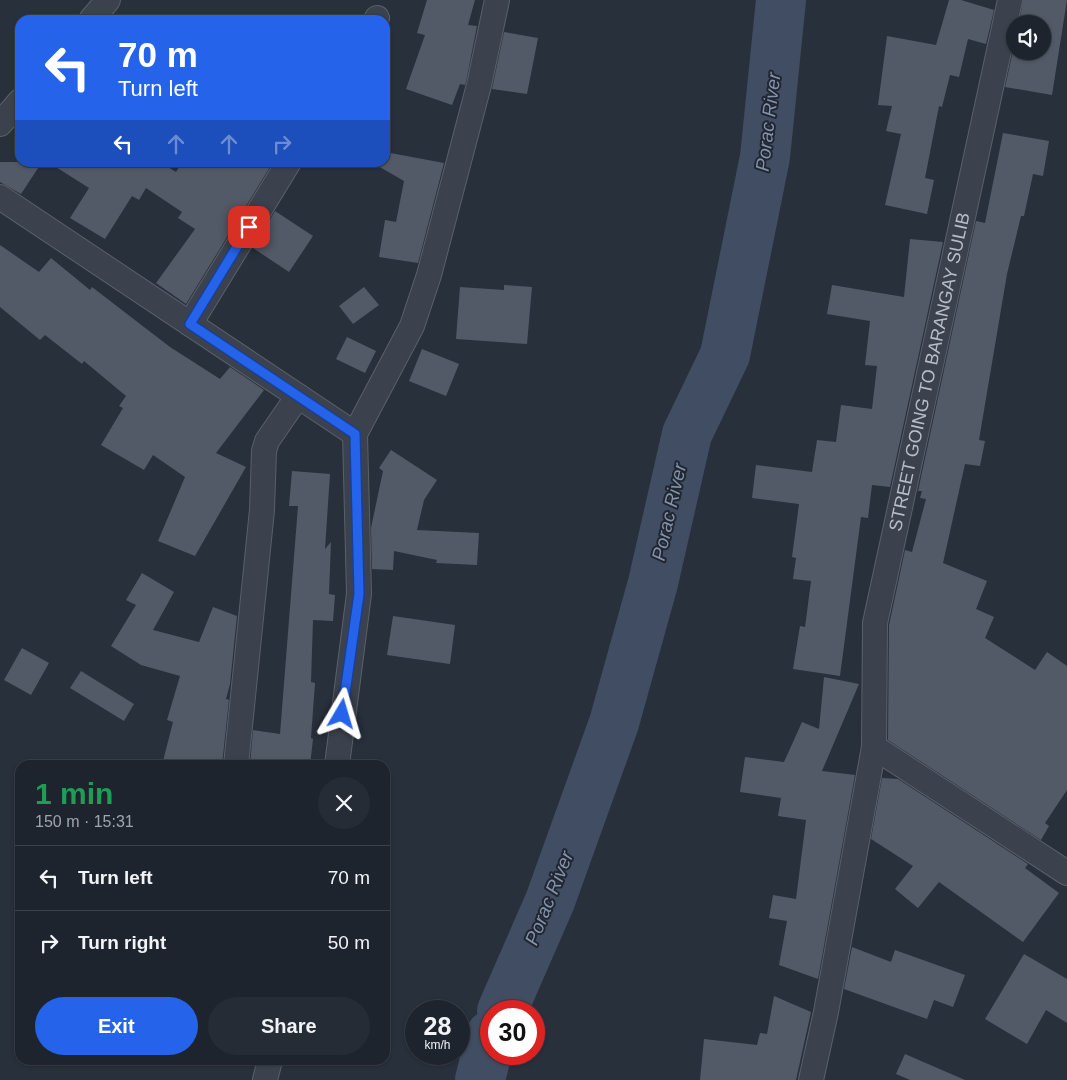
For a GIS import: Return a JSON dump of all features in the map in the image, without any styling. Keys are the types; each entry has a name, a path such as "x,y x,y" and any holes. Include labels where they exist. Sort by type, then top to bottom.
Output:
{"street":[{"path":"95,15 108,0"},
{"path":"337,760 359,594 355,434 412,326 429,275 479,85 498,0"},
{"name":"STREET GOING TO BARANGAY SULIB","path":"811,1080 826,1012 874,747 875,623 1010,0"},
{"path":"0,124 15,107"},
{"path":"190,324 285,167"},
{"path":"0,198 355,434"},
{"path":"237,760 262,510 264,451 267,441 298,396"},
{"path":"874,747 1067,873"},
{"path":"265,1080 269,1065"}],"building":[{"path":"427,0 475,0 468,25 477,26 466,82 465,85 460,84 452,105 406,89 425,35 417,33"},
{"path":"949,0 961,0 994,10 986,44 968,39 959,77 950,75 942,107 939,106 925,178 934,180 927,214 885,205 901,134 886,131 892,106 878,105 887,36 936,45"},
{"path":"1023,0 1067,0 1052,95 1005,87 1011,60 1051,60 1051,15 1020,15"},
{"path":"504,32 538,38 527,94 492,89"},
{"path":"1003,133 1049,141 1043,176 1033,174 1024,216 1021,216 1007,274 979,440 985,441 980,466 965,464 943,563 987,581 976,609 994,617 985,638 1035,670 1047,652 1067,666 1067,790 1045,823 1049,826 1041,840 888,740 889,625 905,550 912,552 926,499 920,498 922,491 918,491 976,221 985,223"},
{"path":"390,153 444,163 418,263 379,257 385,220 396,222 404,181 380,167 390,167"},
{"path":"0,162 15,162 15,167 39,167 21,194 0,182"},
{"path":"56,167 168,167 176,172 179,167 270,167 186,304 156,283 195,229 178,218 182,212 146,188 139,200 132,196 105,239 70,218 89,188"},
{"path":"275,211 313,236 289,272 253,248"},
{"path":"910,239 943,242 890,487 872,485 868,518 861,517 840,676 793,669 800,626 805,627 811,581 793,579 796,558 792,557 799,504 752,498 756,465 812,472 817,440 836,442 841,405 872,409 877,366 865,365 870,321 827,314 832,285 904,297"},
{"path":"0,245 39,272 51,258 90,290 92,287 170,347 220,379 230,367 264,390 216,453 246,467 195,556 158,541 185,477 153,455 144,470 101,445 123,408 119,406 126,396 84,361 82,364 45,335 40,340 0,307"},
{"path":"504,285 532,287 527,344 456,339 460,287 504,290"},
{"path":"364,287 379,305 353,324 339,306"},
{"path":"347,337 376,351 365,373 336,359"},
{"path":"422,349 459,364 446,396 409,381"},
{"path":"391,450 437,480 424,500 417,530 479,533 477,565 436,563 437,560 394,551 393,570 372,569 371,528 383,471 379,468"},
{"path":"292,471 330,474 325,549 331,542 329,594 335,595 333,621 313,620 311,682 315,683 311,760 250,760 253,730 280,734 298,506 289,506"},
{"path":"142,573 174,592 153,630 199,642 213,607 237,616 230,684 226,699 229,700 223,760 163,760 173,722 167,720 180,676 141,665 111,646 136,605 126,600"},
{"path":"393,616 455,625 450,664 387,655"},
{"path":"22,648 49,663 31,695 4,680"},
{"path":"81,671 134,704 124,721 70,688"},
{"path":"824,677 859,684 822,771 855,775 818,979 779,965 787,921 769,918 773,895 796,899 806,820 778,816 781,798 740,792 745,757 784,762 802,722 819,729"},
{"path":"882,778 898,779 1028,864 1025,868 1059,893 1023,942 939,882 918,908 895,889 913,866 871,839"},
{"path":"852,947 891,962 895,950 965,975 953,1007 934,1000 927,1019 844,989"},
{"path":"1024,954 1067,979 1067,1023 1046,1010 1027,1044 985,1019"},
{"path":"774,996 811,1012 796,1080 700,1080 704,1039 757,1045 760,1033 767,1034"},
{"path":"905,1054 965,1080 910,1080 896,1074"}],"waterway":[{"name":"Porac River","path":"507,1000 550,901 614,723 653,583 687,434 725,355 765,157 781,0"},
{"name":"Porac River","path":"480,1080 484,1065"}],"route":[{"path":"249,227 190,324 355,434 359,594 342,714"}]}
